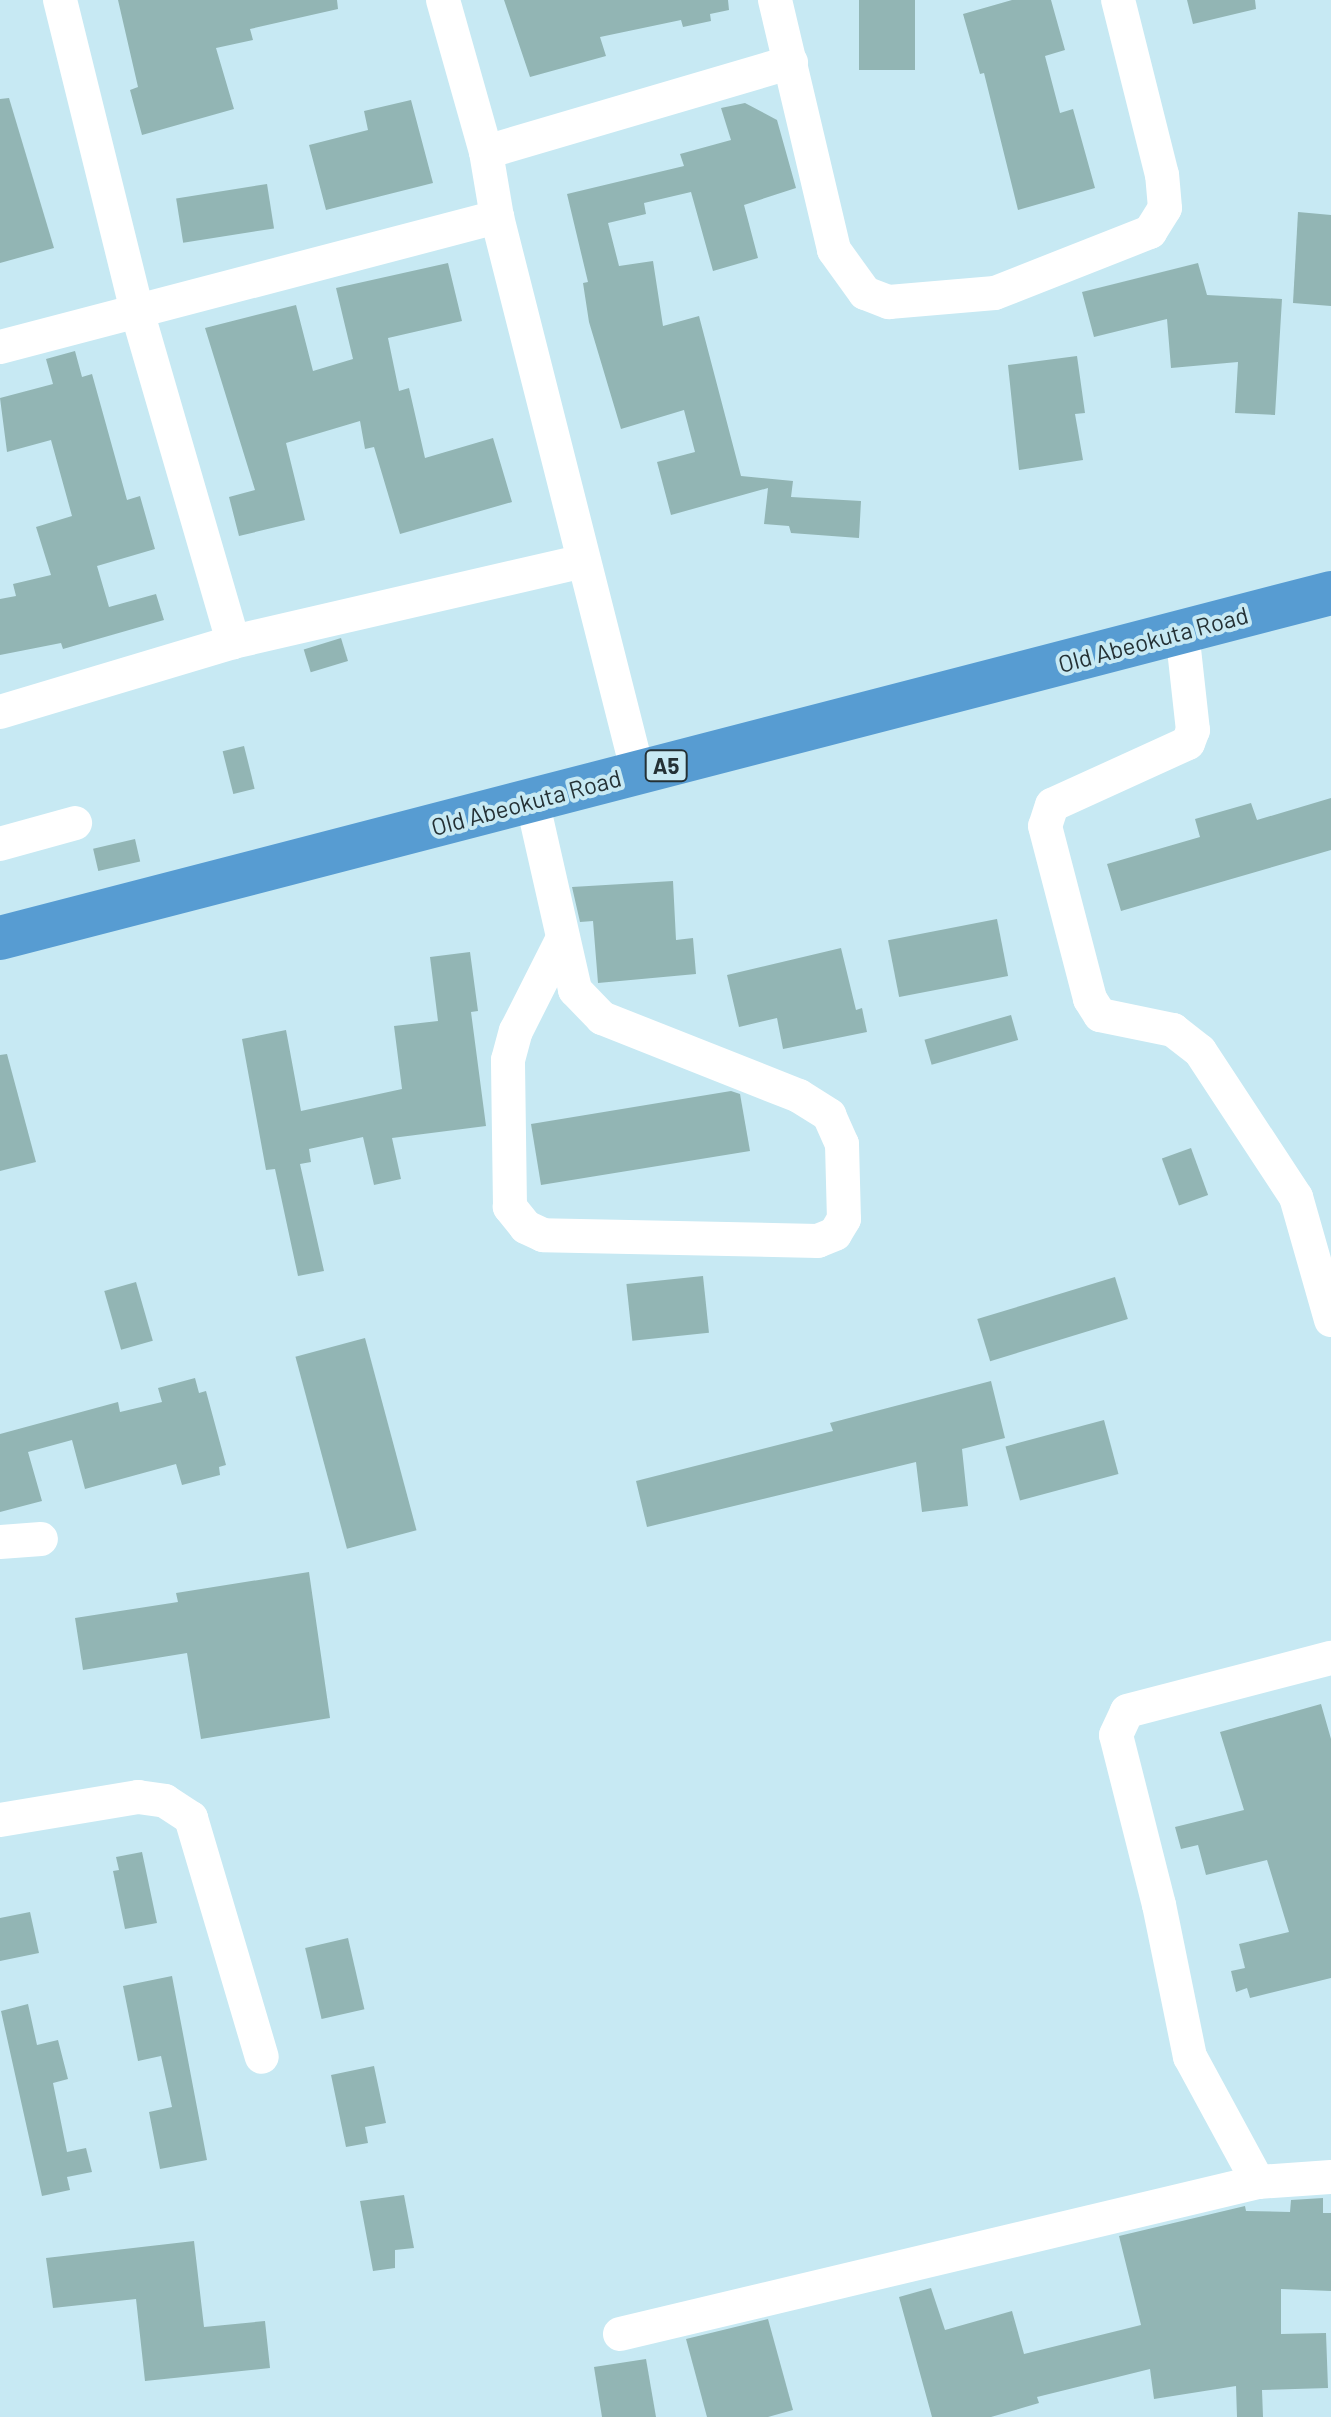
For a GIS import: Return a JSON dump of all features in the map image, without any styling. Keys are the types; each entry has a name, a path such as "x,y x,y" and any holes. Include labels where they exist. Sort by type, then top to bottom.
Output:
{"highway":[{"name":"Old Abeokuta Road","path":"0,938 1331,593"}],"street":[{"path":"60,0 137,311 233,642"},
{"path":"443,0 486,152 497,217 638,773"},
{"path":"775,0 834,250 848,276 865,293 889,302 995,293 1150,232 1165,208 1148,108 1118,0"},
{"path":"486,152 791,62"},
{"path":"0,347 497,217"},
{"path":"0,712 233,642 584,561"},
{"path":"1182,631 1193,730 1188,743 1052,805 1045,826 1090,999 1100,1015 1173,1030 1200,1051 1296,1197 1331,1320"},
{"path":"532,800 575,990 602,1018 799,1096 829,1115 842,1144 844,1219 835,1234 818,1241 543,1235 526,1227 510,1207 508,1060 516,1031 563,938"},
{"path":"0,844 75,823"},
{"path":"0,1542 41,1539"},
{"path":"1258,2182 1190,2057 1159,1905 1116,1735 1127,1711 1331,1658"},
{"path":"0,1820 138,1797 165,1801 191,1818 262,2057"},
{"path":"620,2334 1258,2182 1331,2177"}],"building":[{"path":"118,0 337,0 338,9 250,29 253,40 216,48 234,109 142,135 130,90 138,87"},
{"path":"504,0 728,0 729,10 710,14 711,21 683,27 681,20 600,37 606,56 530,77"},
{"path":"859,0 915,0 915,70 859,70"},
{"path":"1012,0 1051,0 1065,50 1045,56 1060,113 1073,109 1095,188 1018,210 984,73 980,74 963,14"},
{"path":"1187,0 1255,0 1256,9 1193,24"},
{"path":"9,98 54,248 0,263 0,99"},
{"path":"411,100 433,183 326,210 309,145 368,130 364,111"},
{"path":"745,103 777,120 796,188 744,205 758,258 713,271 691,192 644,203 646,214 608,223 619,266 653,261 663,326 699,316 741,476 793,481 791,497 861,501 859,538 791,533 789,526 764,524 768,488 671,515 657,462 695,452 684,410 621,429 589,322 583,283 588,282 567,194 684,166 680,154 731,140 721,108"},
{"path":"267,184 274,228 183,243 176,198"},
{"path":"1298,212 1331,215 1331,306 1293,303"},
{"path":"448,263 462,321 388,338 399,391 409,388 425,458 493,438 512,502 400,534 374,447 365,449 360,421 286,443 305,520 239,536 229,497 255,490 205,328 296,305 313,371 353,359 336,288"},
{"path":"1198,263 1207,295 1282,299 1275,415 1235,413 1238,362 1171,368 1167,319 1094,337 1082,292"},
{"path":"75,351 82,377 92,374 127,500 140,496 155,549 97,566 109,607 156,594 164,620 63,649 61,643 0,655 0,599 16,596 13,584 51,575 36,527 72,516 51,440 7,452 0,398 53,384 46,359"},
{"path":"1077,356 1085,413 1075,414 1083,460 1019,470 1008,365"},
{"path":"341,638 348,661 311,672 304,649"},
{"path":"244,746 255,789 233,794 223,751"},
{"path":"1331,798 1331,850 1121,911 1107,864 1200,837 1195,819 1251,803 1257,820"},
{"path":"135,839 140,861 98,871 93,849"},
{"path":"673,881 676,940 693,938 696,974 598,983 593,921 580,922 572,887"},
{"path":"997,919 1008,976 899,997 888,940"},
{"path":"841,948 856,1010 862,1008 867,1032 783,1049 777,1018 739,1027 727,975"},
{"path":"470,952 478,1011 471,1012 486,1126 392,1138 401,1179 374,1185 363,1137 309,1149 311,1162 300,1164 324,1271 298,1276 275,1169 266,1170 242,1039 286,1030 301,1111 402,1089 394,1026 438,1021 430,957"},
{"path":"1011,1015 1018,1040 932,1065 924,1040"},
{"path":"7,1054 36,1162 0,1171 0,1055"},
{"path":"731,1091 740,1094 750,1151 541,1185 531,1124"},
{"path":"1191,1148 1208,1195 1179,1206 1162,1159"},
{"path":"703,1276 709,1333 632,1341 626,1284"},
{"path":"1115,1277 1128,1319 990,1361 977,1319"},
{"path":"136,1282 153,1341 121,1350 104,1291"},
{"path":"365,1338 417,1530 347,1549 295,1357"},
{"path":"195,1378 199,1393 206,1391 226,1465 219,1467 220,1475 182,1485 176,1464 85,1489 72,1440 28,1452 42,1501 0,1512 0,1434 118,1402 120,1412 162,1402 158,1388"},
{"path":"991,1381 1005,1438 962,1449 968,1506 922,1512 916,1462 647,1527 636,1481 833,1431 830,1423"},
{"path":"1104,1420 1118,1474 1020,1500 1005,1446"},
{"path":"309,1572 330,1718 201,1739 187,1653 83,1670 75,1618 178,1602 176,1593"},
{"path":"1321,1704 1331,1739 1331,1978 1250,1998 1247,1988 1236,1992 1231,1971 1245,1968 1239,1944 1289,1932 1267,1860 1206,1875 1198,1845 1181,1849 1175,1827 1244,1810 1220,1732"},
{"path":"142,1852 157,1923 125,1929 113,1871 119,1870 116,1857"},
{"path":"30,1912 39,1953 0,1961 0,1918"},
{"path":"348,1938 364,2009 322,2019 305,1948"},
{"path":"172,1976 207,2160 160,2169 149,2112 172,2107 161,2056 138,2061 123,1986"},
{"path":"28,2004 37,2045 58,2040 68,2079 53,2083 67,2152 86,2148 92,2172 67,2177 70,2190 42,2196 1,2011"},
{"path":"374,2066 386,2123 365,2127 368,2143 346,2147 331,2075"},
{"path":"404,2195 414,2248 395,2250 395,2268 373,2271 360,2201"},
{"path":"1323,2198 1323,2213 1331,2213 1331,2291 1281,2289 1281,2334 1326,2333 1328,2388 1262,2390 1263,2417 1237,2417 1236,2386 1154,2399 1150,2369 1037,2397 1039,2403 991,2417 932,2417 899,2297 931,2288 945,2330 1012,2311 1024,2354 1141,2325 1119,2236 1245,2206 1246,2211 1290,2212 1291,2200"},
{"path":"194,2241 204,2327 265,2321 270,2368 145,2381 136,2299 53,2308 46,2258"},
{"path":"768,2319 793,2410 768,2417 707,2417 686,2339"},
{"path":"646,2359 656,2417 602,2417 594,2367"}]}
